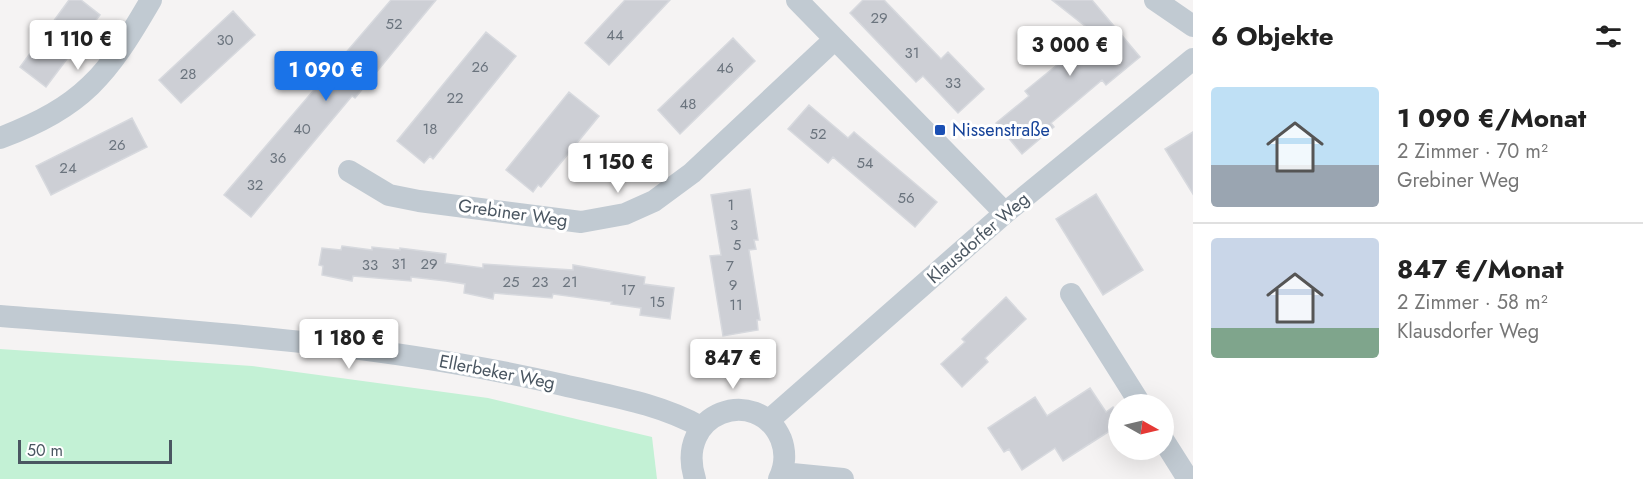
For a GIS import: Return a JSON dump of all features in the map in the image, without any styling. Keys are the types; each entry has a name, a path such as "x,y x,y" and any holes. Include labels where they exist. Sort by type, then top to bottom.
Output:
{"street":[{"path":"0,138 38,124 72,103 102,76 126,44 151,0"},
{"path":"797,0 1005,213"},
{"path":"1155,0 1193,27"},
{"name":"Grebiner Weg","path":"349,171 389,195 419,201 581,222 626,214 654,201 692,173 835,39"},
{"name":"Klausdorfer Weg","path":"768,421 1005,213 1193,59"},
{"path":"1071,294 1135,394"},
{"name":"Ellerbeker Weg","path":"0,316 256,337 493,369 662,408 700,427"},
{"path":"695,479 690,463 692,444 700,427 715,416 733,410 752,412 768,421 777,432 783,445 780,476 843,479"},
{"path":"1174,457 1188,479"}],"green space":[{"path":"0,349 252,366 488,398 652,437 657,479 0,479"}],"building":[{"path":"69,0 81,0 100,15 46,87 20,67"},
{"path":"391,0 436,0 355,98 352,96 251,217 224,195"},
{"path":"625,0 670,0 609,65 585,43"},
{"path":"863,0 884,0 941,59 948,52 984,89 958,113 923,76 916,82 850,13"},
{"path":"1052,0 1092,0 1140,57 1106,85 1102,80 1051,123 1054,127 1022,154 996,123 1029,96 1025,91 1095,34"},
{"path":"233,11 255,35 181,103 159,80"},
{"path":"486,32 516,56 433,159 430,156 424,163 397,141"},
{"path":"733,38 755,61 680,134 658,110"},
{"path":"569,92 599,116 541,187 538,185 533,192 506,170"},
{"path":"809,105 848,138 854,132 937,202 915,227 833,157 828,163 788,129"},
{"path":"132,118 147,147 51,195 36,166"},
{"path":"1193,132 1193,194 1165,149"},
{"path":"750,189 758,240 754,240 756,249 749,250 760,320 757,320 758,330 723,336 710,256 721,255 711,195"},
{"path":"1096,194 1143,270 1103,295 1056,219"},
{"path":"342,246 372,250 372,247 400,250 400,248 446,254 445,263 483,268 483,264 573,270 573,265 645,277 644,284 674,288 670,319 640,315 641,308 553,294 552,298 494,293 493,299 464,293 465,284 446,281 411,277 411,281 353,276 352,281 322,275 323,266 319,265 322,248 341,250"},
{"path":"1006,297 1026,319 985,358 988,362 962,387 941,364 965,342 962,339"},
{"path":"1090,388 1106,412 1108,411 1108,432 1063,461 1055,448 1022,470 1009,449 1004,452 988,428 1035,397 1047,416"}],"place":[{"name":"Nissenstraße","path":"940,130"}]}
